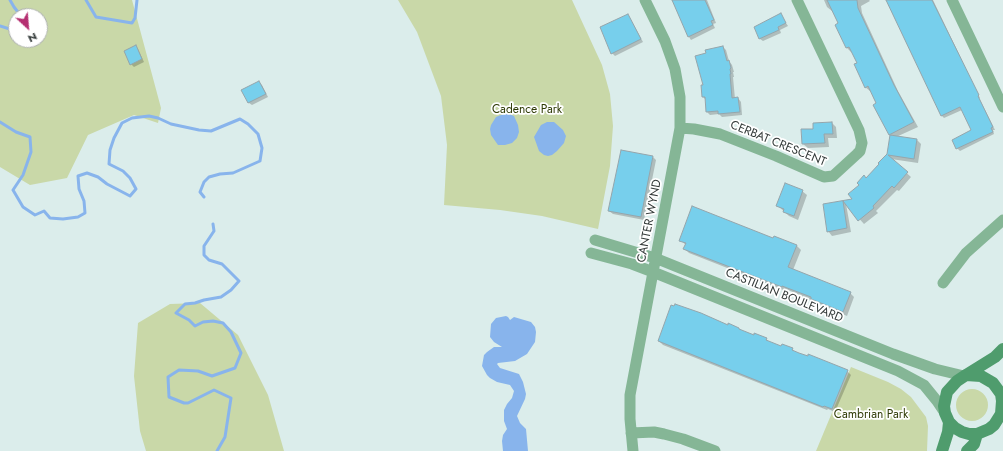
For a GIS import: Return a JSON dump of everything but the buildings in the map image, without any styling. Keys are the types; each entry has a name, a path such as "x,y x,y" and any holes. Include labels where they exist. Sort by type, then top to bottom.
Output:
{"street":[{"name":"CANTER WYND","path":"633,451 629,407 630,395 655,258 670,191 680,128 680,98 674,69 665,41 645,0"},
{"name":"CERBAT CRESCENT","path":"680,128 720,134 782,158 824,177 833,176 860,151 862,142 859,130 797,0"},
{"path":"952,0 1003,107"},
{"path":"943,283 966,253 1003,220"},
{"name":"CASTILIAN BOULEVARD","path":"595,240 655,258 900,356 935,369 965,376"},
{"path":"591,253 632,264 653,272 907,375 924,385 955,428 969,434 977,434 984,432 994,425 1001,414 1003,400 1001,394 993,383 980,376 965,376"},
{"path":"942,451 948,432 944,406 947,392 957,380 995,358 1003,349"},
{"path":"631,433 654,432 673,436 715,451"},
{"path":"967,451 974,444 977,434"}],"green space":[{"path":"0,0 132,0 161,108 158,123 134,115 88,135 67,178 30,185 0,167"},
{"name":"Cadence Park","path":"398,0 572,0 602,65 610,94 613,126 610,166 598,229 542,216 500,210 444,205 447,145 441,96 417,32"},
{"path":"200,303 238,335 268,395 284,451 146,451 140,431 134,376 138,323 170,304"},
{"name":"Cambrian Park","path":"851,367 888,382 901,389 911,397 926,417 928,426 927,451 816,451"},
{"path":"969,389 975,389 985,396 988,405 987,411 981,418 975,421 969,421 959,414 956,408 956,402 963,392"}],"water":[{"path":"506,113 514,116 519,132 517,138 512,143 498,145 491,135 491,125 496,117"},
{"path":"547,122 554,122 563,130 566,136 564,143 557,151 548,156 539,151 534,137 541,125"},
{"path":"506,316 510,320 514,317 531,322 535,327 536,332 535,342 527,354 515,361 497,364 500,368 519,374 523,382 526,394 517,416 520,423 526,429 528,451 503,451 503,435 507,429 504,421 504,410 512,398 514,391 510,385 497,382 490,378 482,366 484,355 487,352 494,347 502,347 494,342 490,337 491,324 496,318"}],"waterway":[{"path":"10,0 15,8"},
{"path":"86,0 96,17 132,23 135,18 137,0"},
{"path":"0,26 8,28"},
{"path":"0,122 16,132 30,137 31,152 23,175 13,190 23,207 35,215 44,211 50,218 63,219 78,217 85,213 84,201 79,189 78,176 87,173 98,177 107,184 130,196 136,189 130,178 123,171 109,164 110,150 114,138 122,123 132,118 149,116 171,124 211,131 240,119 248,124 258,134 262,148 260,161 233,173 209,177 204,182 200,192 204,197"},
{"path":"213,224 214,231 204,246 204,255 209,260 222,264 239,281 231,290 221,297 185,304 176,313 189,320 195,326 203,322 213,321 223,323 231,332 241,353 235,368 212,376 198,371 179,370 168,377 169,397 184,403 188,403 214,390 231,398 225,437 217,451"}]}
